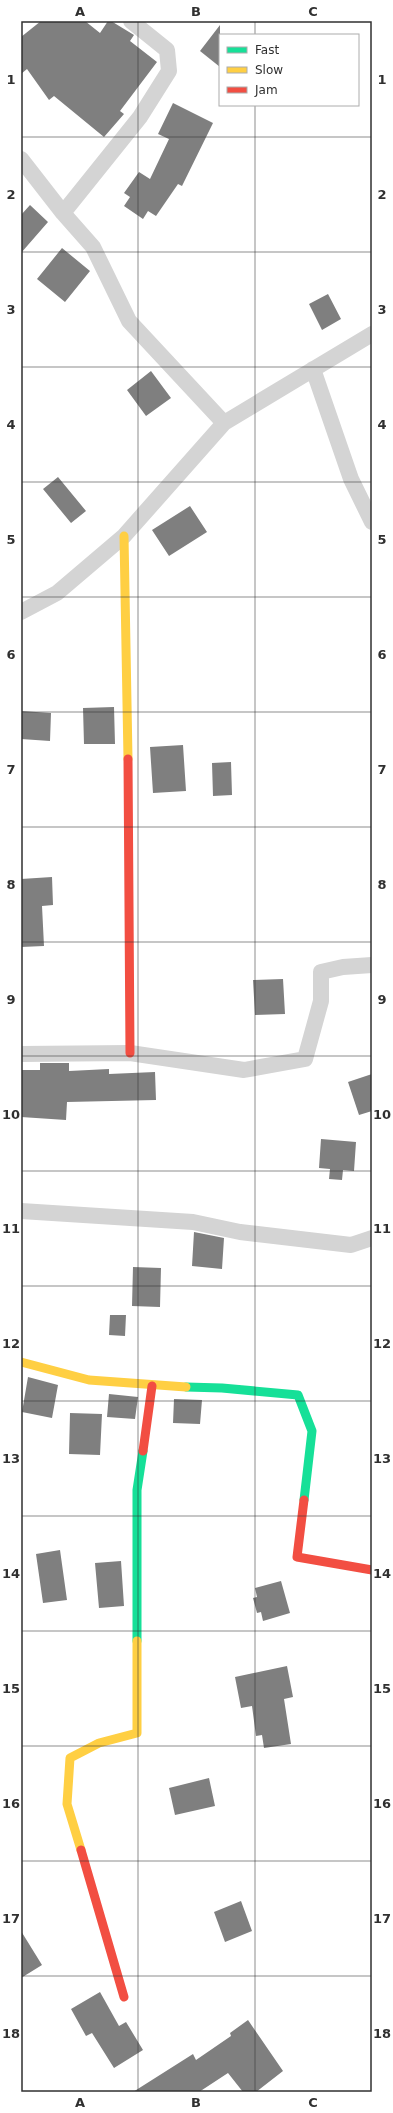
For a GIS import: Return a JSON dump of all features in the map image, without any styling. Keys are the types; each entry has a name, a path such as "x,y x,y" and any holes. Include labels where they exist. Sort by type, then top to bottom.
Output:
{"street":[{"path":"63,213 140,117 169,71 167,50 131,21"},
{"path":"21,159 63,213 93,247 129,321 224,423"},
{"path":"21,612 57,593 124,536 224,423 372,334"},
{"path":"313,369 351,479 372,522"},
{"path":"124,536 128,661 127,897 130,1053"},
{"path":"21,1054 130,1053 244,1070 305,1059 322,1001 321,972 343,967 372,965"},
{"path":"21,1211 193,1222 240,1232 351,1245 372,1238"},
{"path":"21,1362 89,1380 152,1386 222,1388 298,1395 312,1431 297,1557 372,1570"},
{"path":"124,1997 67,1804 70,1758 99,1743 137,1733 137,1490 152,1386"}],"building":[{"path":"41,21 85,21 100,33 108,21 111,21 134,35 130,41 157,62 120,111 124,114 104,137 54,96 49,100 27,69 21,74 21,37"},
{"path":"220,25 219,66 200,51"},
{"path":"173,103 213,123 182,186 178,184 156,216 148,211 143,219 124,206 130,197 124,193 139,172 150,179 169,139 158,134"},
{"path":"30,205 48,222 21,253 21,215"},
{"path":"62,248 90,271 65,302 37,279"},
{"path":"328,294 341,319 322,330 309,304"},
{"path":"151,371 171,398 146,416 127,390"},
{"path":"58,477 86,511 71,523 43,489"},
{"path":"190,506 207,532 169,556 152,530"},
{"path":"114,707 115,744 84,744 83,708"},
{"path":"21,711 51,713 50,741 21,739"},
{"path":"183,745 186,791 153,793 150,747"},
{"path":"231,762 232,795 213,796 212,763"},
{"path":"52,877 53,905 42,906 44,946 21,947 21,879"},
{"path":"283,979 285,1014 255,1015 253,980"},
{"path":"40,1063 69,1063 69,1071 109,1069 109,1074 155,1072 156,1100 67,1102 66,1120 21,1117 21,1070 40,1070"},
{"path":"372,1074 372,1111 359,1115 348,1082"},
{"path":"321,1139 356,1142 354,1171 343,1170 342,1180 329,1179 330,1169 319,1168"},
{"path":"194,1232 224,1238 222,1269 192,1266"},
{"path":"133,1267 161,1268 160,1307 132,1306"},
{"path":"110,1315 126,1315 125,1336 109,1335"},
{"path":"28,1377 58,1385 52,1418 22,1412"},
{"path":"109,1394 138,1397 135,1419 107,1417"},
{"path":"174,1399 202,1400 200,1424 173,1423"},
{"path":"70,1413 102,1414 100,1455 69,1454"},
{"path":"60,1550 67,1600 43,1603 36,1554"},
{"path":"121,1561 124,1606 99,1608 95,1563"},
{"path":"281,1581 290,1613 263,1621 261,1612 257,1613 253,1598 257,1597 255,1588"},
{"path":"287,1666 293,1697 284,1699 291,1744 264,1748 262,1735 256,1736 252,1706 241,1708 235,1677"},
{"path":"209,1778 215,1806 175,1815 169,1788"},
{"path":"241,1901 252,1931 225,1942 214,1912"},
{"path":"21,1931 42,1965 21,1978"},
{"path":"100,1992 119,2026 126,2022 143,2050 114,2068 92,2033 86,2036 71,2009"},
{"path":"248,2020 283,2071 256,2092 243,2092 228,2073 199,2092 133,2092 193,2054 196,2060 231,2036 230,2033"}],"traffic: fast":[{"path":"186,1387 222,1388 298,1395 312,1431 304,1500"},
{"path":"137,1641 137,1490 143,1451"}],"traffic: slow":[{"path":"124,536 128,759"},
{"path":"21,1362 89,1380 186,1387"},
{"path":"81,1850 67,1804 70,1758 99,1743 137,1733 137,1641"}],"traffic: jam":[{"path":"128,759 130,1053"},
{"path":"143,1451 152,1386"},
{"path":"304,1500 297,1557 372,1570"},
{"path":"81,1850 124,1997"}]}
